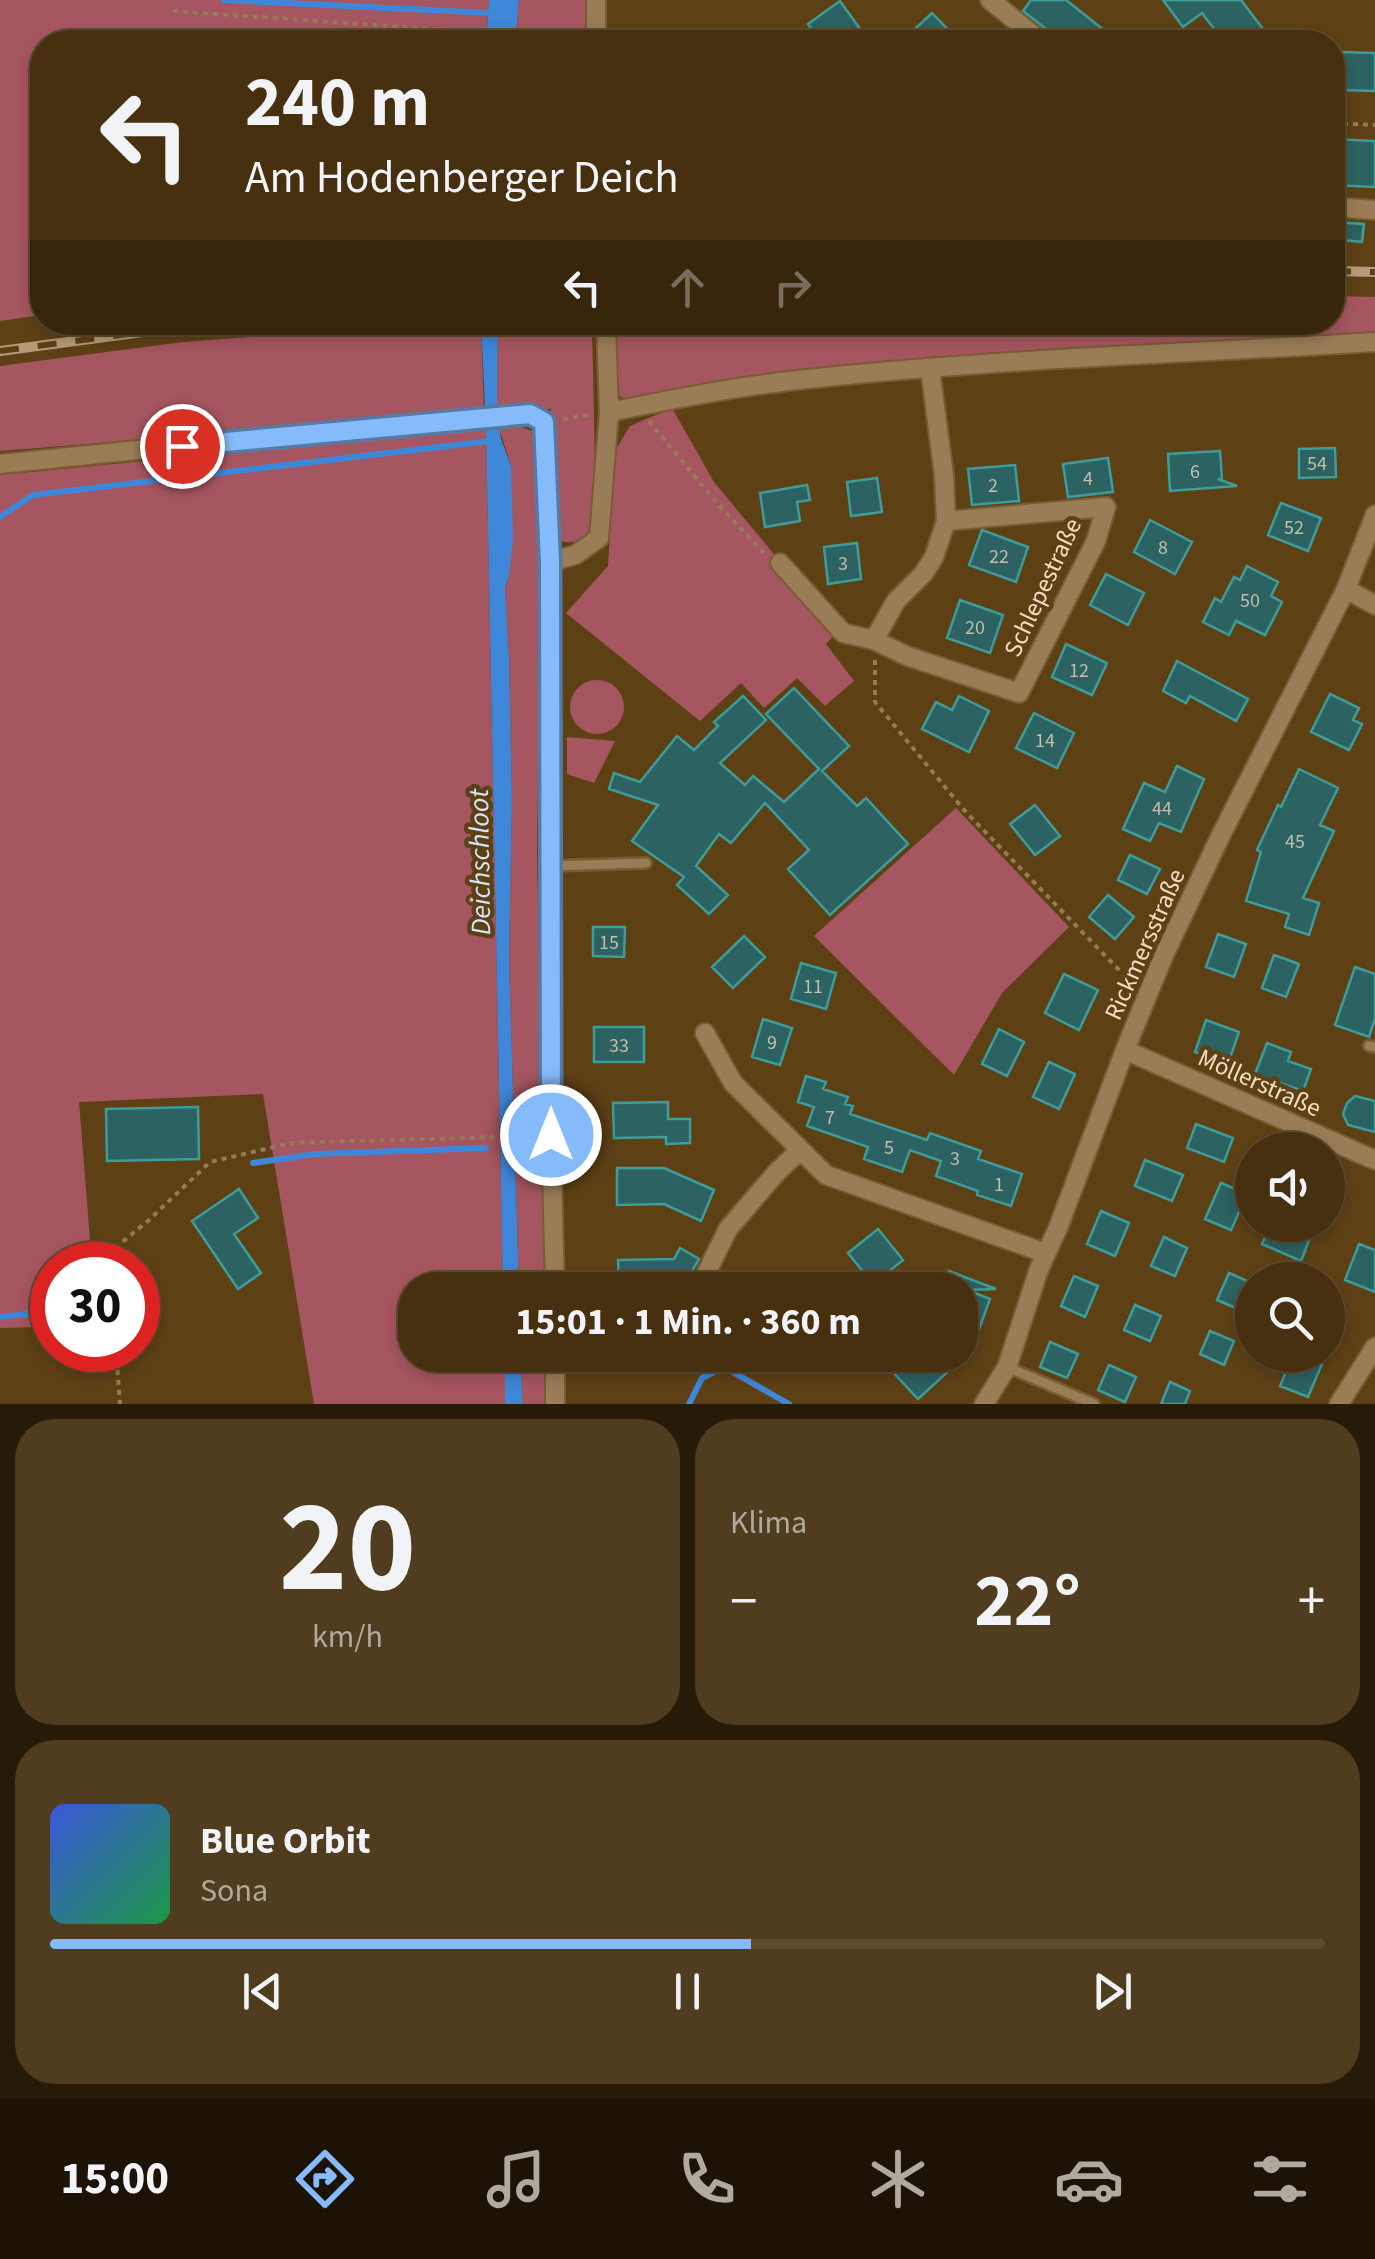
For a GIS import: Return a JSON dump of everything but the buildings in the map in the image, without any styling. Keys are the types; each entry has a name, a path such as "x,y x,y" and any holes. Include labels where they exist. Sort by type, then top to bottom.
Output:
{"street":[{"path":"596,0 596,30"},
{"path":"990,0 1027,30"},
{"path":"1345,208 1375,210"},
{"path":"550,562 576,555 599,538 609,412 606,335"},
{"path":"609,412 788,381 930,368 1375,342"},
{"path":"874,640 896,601 934,557 946,521 930,368"},
{"path":"0,464 530,414 544,422 550,562 554,1272"},
{"name":"Schlepestraße","path":"780,562 843,633 874,640 907,656 1019,692 1096,540 1106,507 946,521"},
{"name":"Rickmersstraße","path":"984,1404 1007,1367 1045,1253 1150,988 1220,837 1346,589 1375,516"},
{"path":"1346,589 1375,605"},
{"path":"705,1033 734,1083 826,1175 1045,1253"},
{"name":"Möllerstraße","path":"1124,1050 1375,1160"},
{"path":"707,1272 728,1229 800,1150"},
{"path":"1339,1404 1375,1347"},
{"path":"555,1372 555,1404"}],"lane":[{"path":"550,866 646,864"},
{"path":"1007,1367 1094,1404"}],"path":[{"path":"173,11 439,30"},
{"path":"1345,124 1375,125"},
{"path":"638,406 715,501 773,561 780,562"},
{"path":"544,422 609,412"},
{"path":"874,640 876,702 964,810 1120,971 1150,988"},
{"path":"123,1242 210,1162 290,1143 528,1136"},
{"path":"118,1372 120,1404"}],"shaded area":[{"path":"0,0 489,0 487,30 30,30 30,317 0,321"},
{"path":"519,0 586,0 587,30 516,30"},
{"path":"1345,296 1375,297 1375,337 628,401 615,393 614,335 1345,335"},
{"path":"278,335 481,335 484,412 0,451 0,366 183,342"},
{"path":"498,335 592,335 596,515 587,536 576,541 557,539 552,496 551,409 497,410"},
{"path":"672,408 714,482 838,631 826,644 854,681 825,706 797,678 764,708 741,683 700,721 566,613 608,566 615,451 630,426"},
{"path":"511,423 532,431 539,441 537,852 545,1272 518,1272 509,958 512,800 505,587 509,575 511,466 499,428 510,428"},
{"path":"486,428 503,1272 398,1272 398,1372 505,1372 505,1404 314,1404 263,1094 79,1102 90,1242 30,1242 30,1327 0,1328 0,475"},
{"path":"597,680 616,688 624,707 616,726 597,734 578,726 570,707 578,688"},
{"path":"567,737 615,741 594,783 567,774"},
{"path":"956,808 1069,927 1002,993 954,1075 814,936"},
{"path":"521,1372 545,1372 544,1404 522,1404"}],"water":[{"path":"489,0 519,0 516,30 487,30"},
{"path":"482,335 498,335 497,410 501,439 511,466 513,539 505,587 512,800 509,958 518,1272 503,1272"},
{"path":"505,1372 521,1372 522,1404 505,1404"}],"waterway":[{"path":"224,0 492,13"},
{"path":"0,517 33,495 490,441"},
{"path":"253,1163 315,1154 486,1148"},
{"path":"0,1317 30,1312"},
{"path":"689,1404 702,1378 724,1367 789,1404"}],"railway":[{"path":"1345,271 1375,272"},
{"path":"0,351 120,335"}],"route":[{"path":"182,446 530,414 544,422 550,562 551,1135"}],"water label":[{"name":"Deichschloot","path":"479,862"}]}
